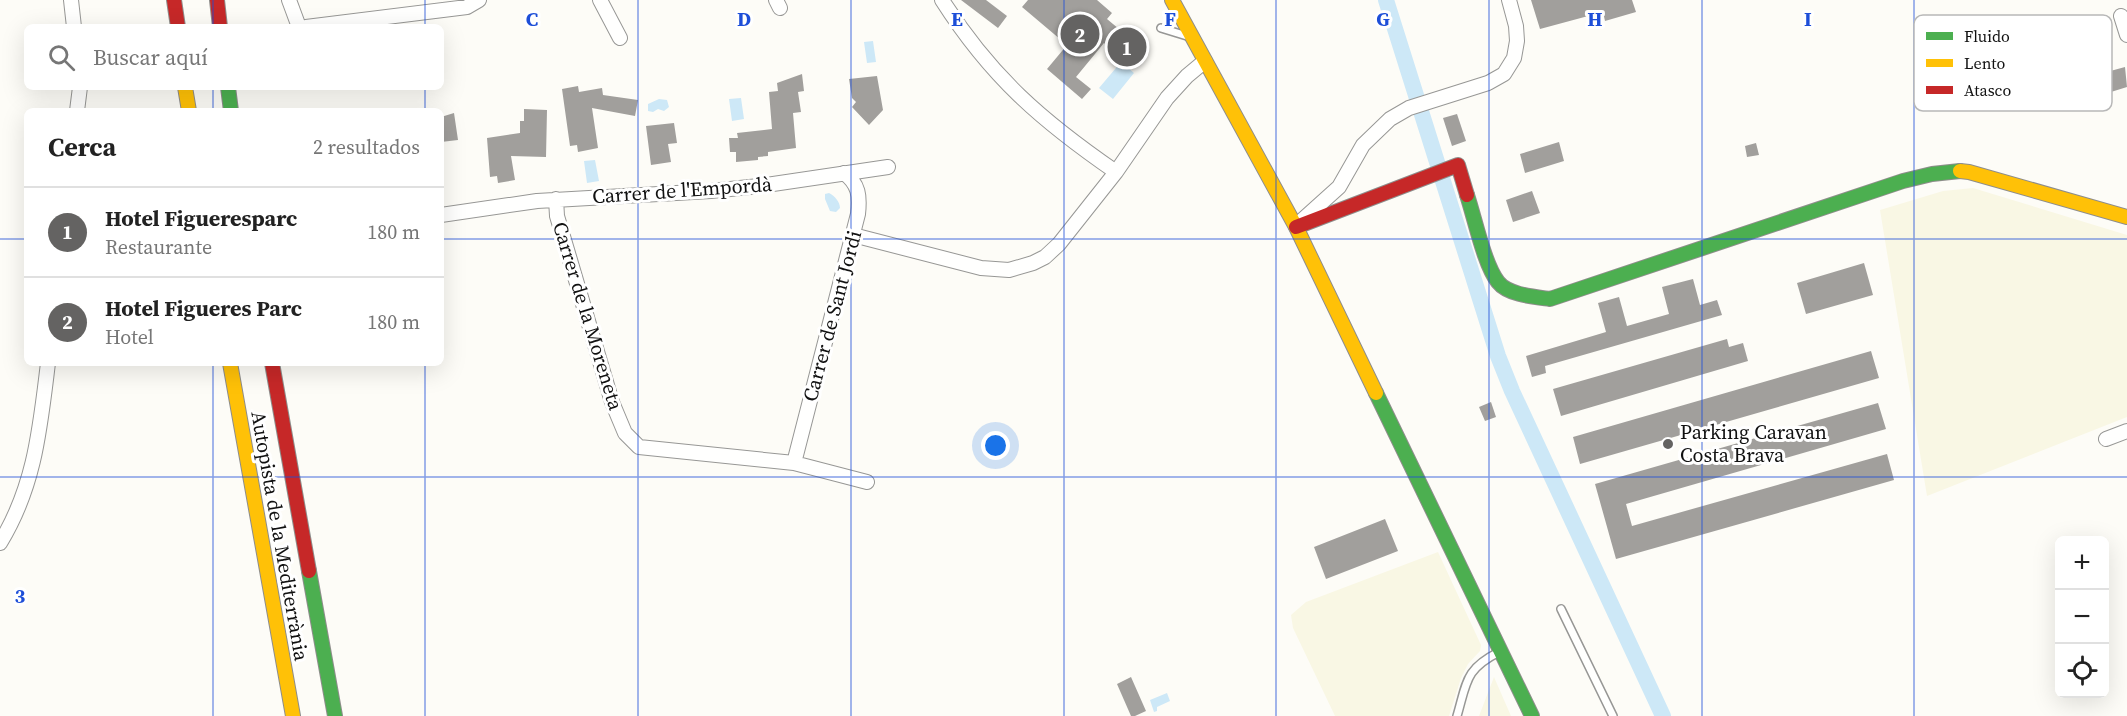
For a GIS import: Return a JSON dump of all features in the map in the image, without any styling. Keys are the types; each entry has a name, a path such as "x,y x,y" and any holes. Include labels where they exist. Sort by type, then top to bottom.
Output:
{"main road":[{"path":"174,0 178,24"},
{"path":"217,0 220,24"},
{"path":"1172,0 1296,226 1532,716"},
{"path":"186,90 188,108"},
{"path":"228,90 231,108"},
{"path":"1296,226 1458,165 1488,261 1499,284 1522,296 1550,299 1903,181 1932,174 1954,171 1981,175 2127,217"},
{"name":"Autopista de la Mediterrània","path":"231,366 293,716"},
{"name":"Autopista de la Mediterrània","path":"273,366 334,716"}],"street":[{"path":"71,0 74,24"},
{"path":"289,0 298,24"},
{"path":"330,24 467,7 479,0"},
{"path":"600,0 620,38"},
{"path":"942,0 981,56 1028,106 1116,172"},
{"path":"1296,226 1339,187 1363,145 1390,119 1409,108 1488,83 1504,74 1514,58 1517,41 1516,26 1509,0"},
{"path":"2121,16 2127,35"},
{"path":"853,235 981,268 1009,270 1045,257 1059,244 1116,172 1167,98 1187,76 1205,61"},
{"path":"77,108 80,90"},
{"name":"Carrer de l'Empordà","path":"444,216 556,199 711,191 888,167"},
{"name":"Carrer de Sant Jordi","path":"794,463 858,214 860,197 856,185 844,173"},
{"name":"Carrer de la Moreneta","path":"556,199 557,216 612,402 625,433 639,447 794,463 867,482"},
{"path":"0,543 17,514 28,485 48,366"},
{"path":"2106,439 2127,431"}],"lane":[{"path":"1161,28 1193,38"},
{"path":"1560,609 1613,716"},
{"path":"1457,716 1469,675 1484,660 1501,651"}],"shaded area":[{"path":"1973,188 2127,235 2127,417 1927,496 1880,210 1943,191"},
{"path":"1438,552 1481,645 1480,651 1468,664 1461,678 1449,716 1335,716 1293,628 1291,615 1306,602"},
{"path":"1494,677 1511,716 1479,716"}],"water":[{"path":"873,41 876,62 867,63 864,42"},
{"path":"1121,62 1134,73 1113,99 1099,88"},
{"path":"741,98 744,119 732,121 729,99"},
{"path":"659,99 667,100 669,107 664,111 658,109 653,112 648,111 648,104"},
{"path":"595,160 599,181 587,183 584,161"},
{"path":"829,193 839,204 840,208 836,212 830,211 825,199 825,194"},
{"path":"1167,693 1170,701 1157,707 1157,711 1154,712 1150,700"}],"building":[{"path":"961,0 986,0 1007,16 998,28"},
{"path":"1028,0 1097,0 1112,13 1107,19 1137,44 1124,60 1104,43 1076,77 1091,89 1082,99 1047,69 1067,45 1022,7"},
{"path":"1531,0 1632,0 1636,12 1605,21 1603,12 1540,29"},
{"path":"2125,67 2127,87 2112,92 2112,71"},
{"path":"802,74 804,91 798,92 801,112 793,113 796,148 768,152 768,156 758,157 758,160 736,162 736,152 730,152 729,138 738,138 737,133 772,129 769,92 778,91 777,83"},
{"path":"877,76 883,110 869,125 852,107 856,102 852,98 849,79"},
{"path":"578,86 579,92 602,88 603,95 638,100 635,116 592,108 598,148 578,152 577,145 570,146 562,89"},
{"path":"524,109 547,110 546,157 511,156 515,180 498,183 497,176 490,177 487,138 520,133 520,121 524,121"},
{"path":"454,113 458,140 444,142 444,116"},
{"path":"1457,114 1466,141 1452,146 1443,118"},
{"path":"674,123 677,143 668,144 671,162 651,165 646,126"},
{"path":"1559,142 1564,161 1525,173 1520,154"},
{"path":"1756,143 1759,155 1747,157 1745,146"},
{"path":"1532,191 1540,213 1513,222 1506,200"},
{"path":"1864,263 1873,295 1806,314 1797,283"},
{"path":"1693,279 1700,305 1717,300 1722,315 1545,366 1546,373 1532,377 1526,356 1606,332 1598,303 1619,297 1627,326 1669,314 1662,287"},
{"path":"1727,339 1729,347 1743,343 1748,361 1561,416 1553,389"},
{"path":"1871,351 1879,378 1580,464 1573,437"},
{"path":"1491,402 1496,417 1485,421 1479,407"},
{"path":"1878,403 1886,429 1626,504 1632,526 1887,454 1894,480 1616,559 1595,484"},
{"path":"1385,519 1398,551 1326,579 1314,547"},
{"path":"1131,677 1146,711 1135,716 1131,716 1117,684"}],"waterway":[{"path":"1386,0 1498,356 1512,391 1663,716"}],"traffic: fast":[{"path":"228,90 231,108"},
{"path":"1467,195 1484,253 1498,282 1515,293 1550,299 1903,181 1932,174 1960,171"},
{"path":"1376,393 1532,716"},
{"path":"309,571 335,716"}],"traffic: slow":[{"path":"1172,0 1296,227 1376,393"},
{"path":"186,90 188,108"},
{"path":"1960,171 2127,217"},
{"path":"231,366 293,716"}],"traffic: jam":[{"path":"174,0 178,24"},
{"path":"217,0 220,24"},
{"path":"1296,227 1458,165 1467,195"},
{"path":"273,366 309,571"}],"place":[{"name":"Hotel Figueres Parc","path":"1080,34"},
{"name":"Hotel Figueresparc","path":"1127,47"},
{"name":"Parking Caravan Costa Brava","path":"1668,444"}]}
